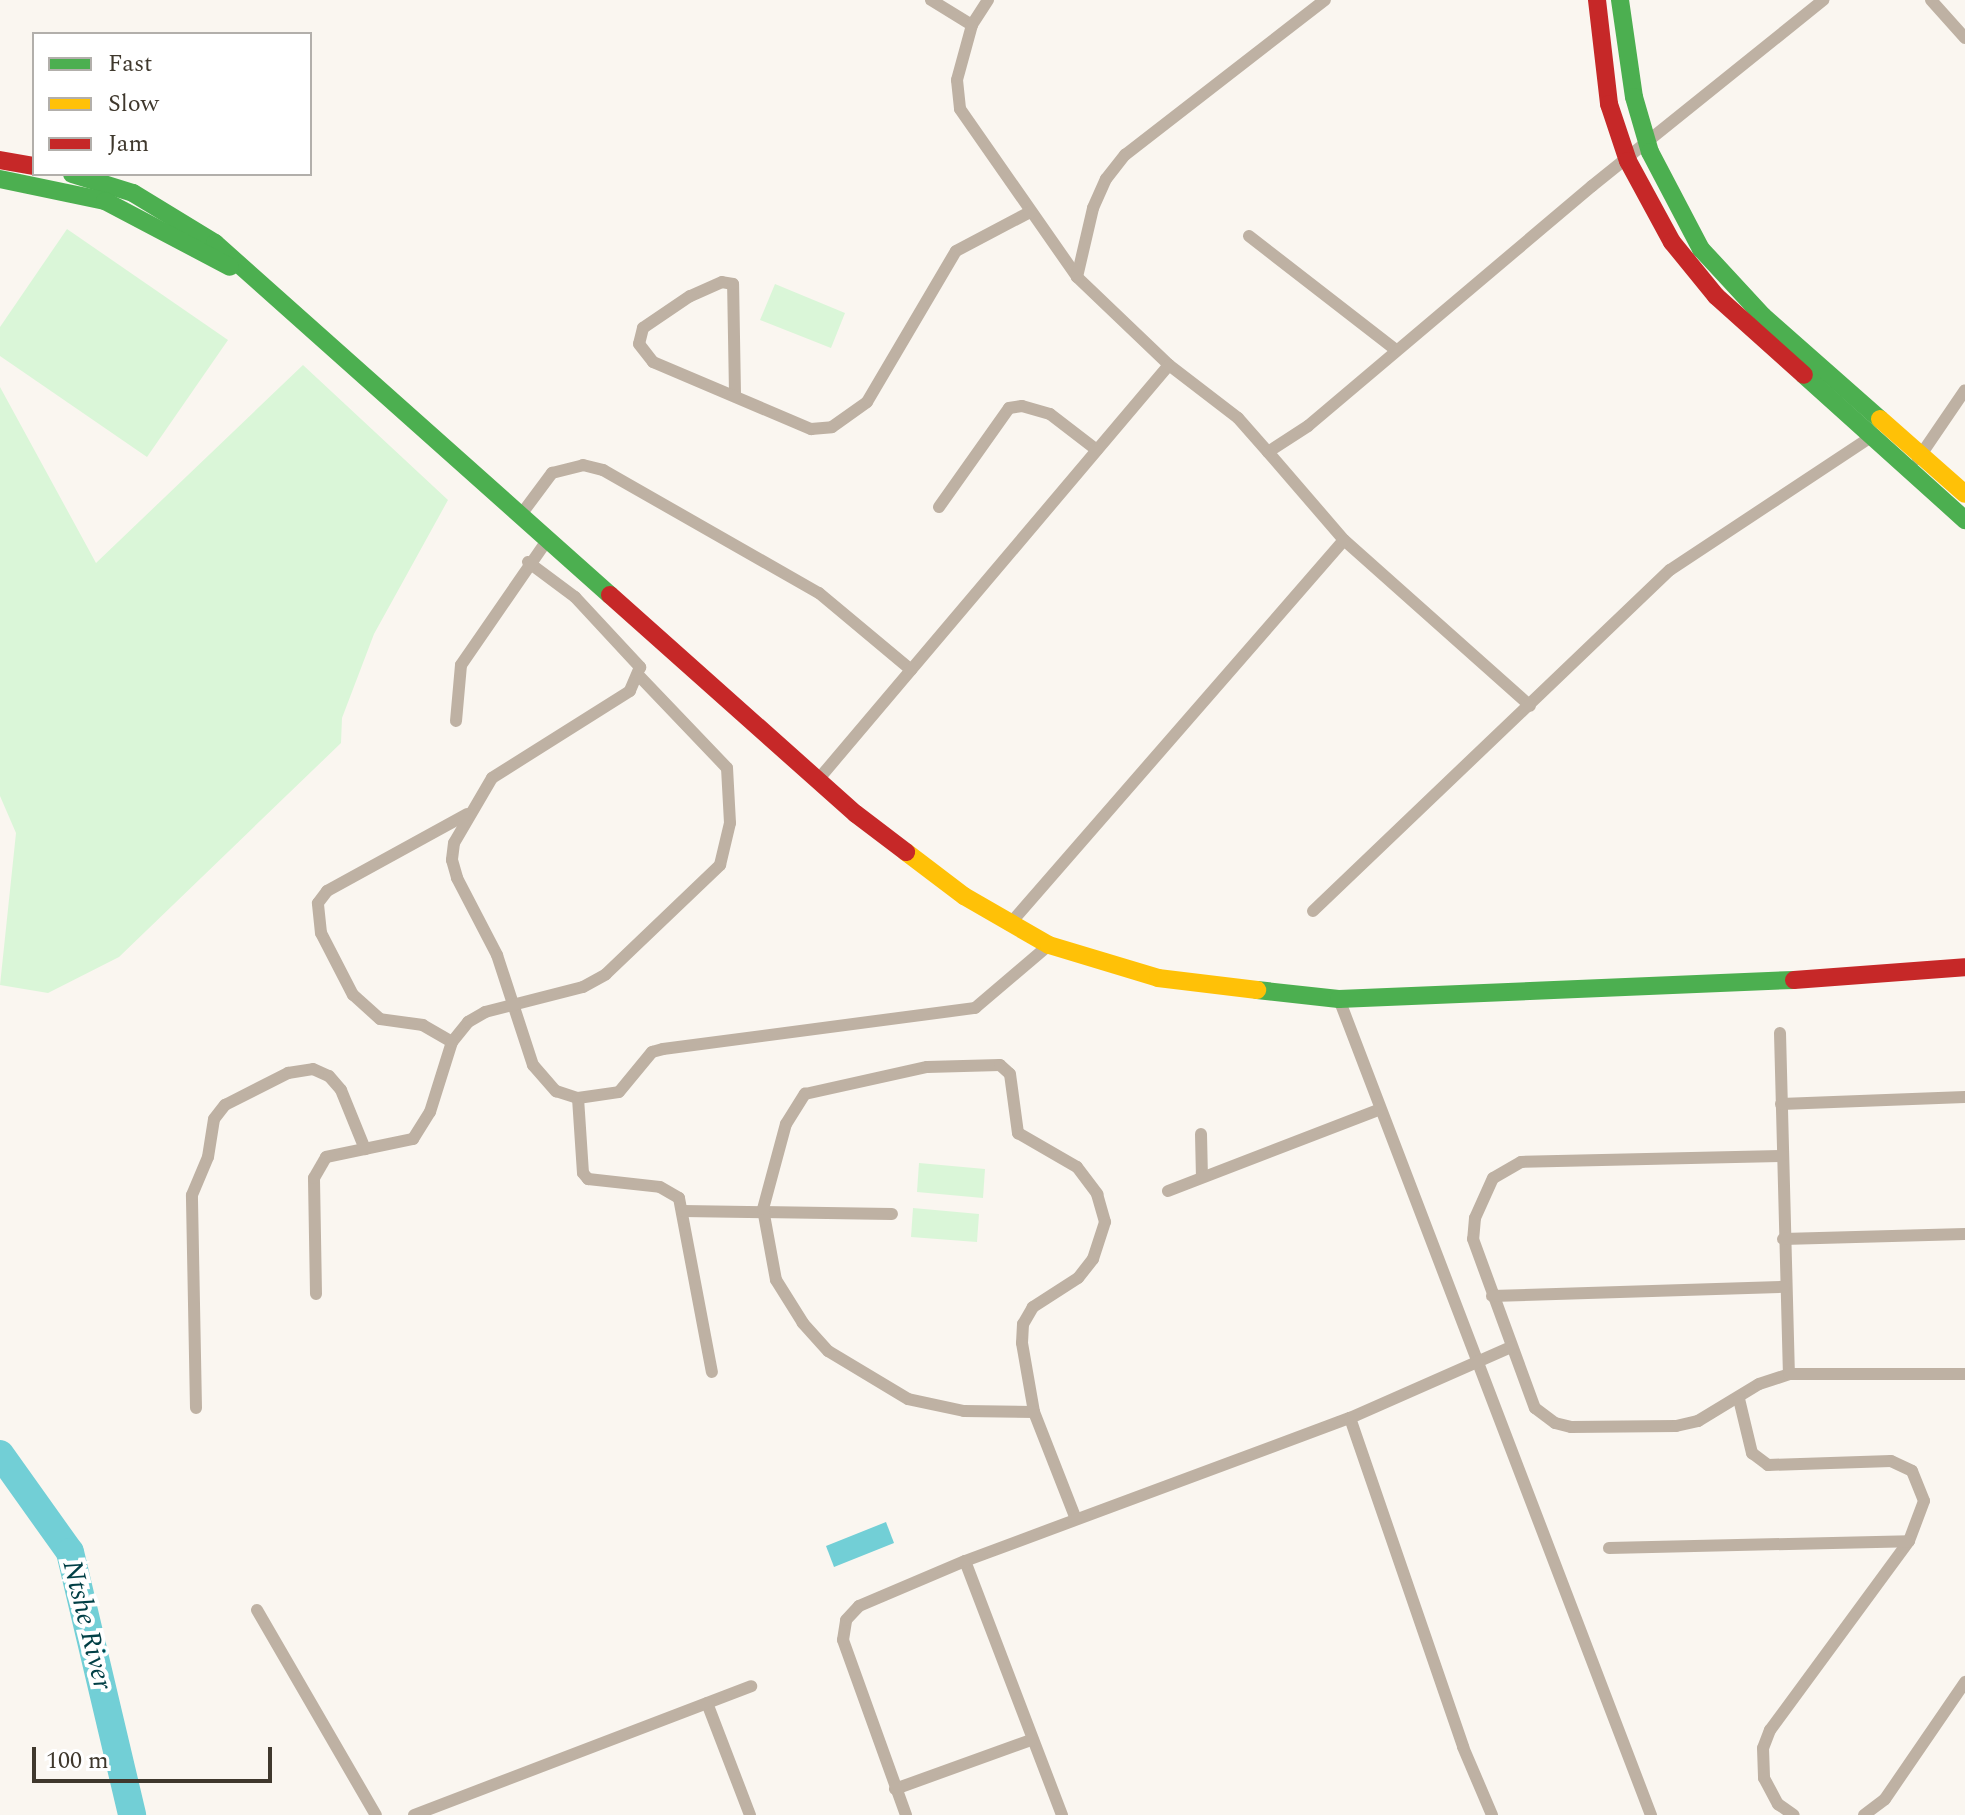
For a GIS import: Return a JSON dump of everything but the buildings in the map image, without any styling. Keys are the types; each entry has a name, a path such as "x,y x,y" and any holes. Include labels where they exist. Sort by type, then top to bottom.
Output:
{"street":[{"path":"931,0 972,25"},
{"path":"988,0 972,25 957,80 960,109 1077,277 1169,365 1238,418 1344,540 1530,706"},
{"path":"1077,277 1093,208 1106,179 1125,155 1325,0"},
{"path":"1597,0 1609,104 1628,161 1672,242 1716,296 1874,435 1917,460 1965,494"},
{"path":"1620,0 1634,97 1648,145 1682,219 1732,284 1917,460 1965,520"},
{"path":"1268,452 1308,426 1396,350 1823,0"},
{"path":"1931,0 1965,38"},
{"path":"0,160 32,166"},
{"path":"78,176 133,193 189,223 267,289 817,781 931,872 1009,925 1049,945 1158,978 1339,999 1712,986 1965,967"},
{"path":"0,179 105,201 267,289"},
{"path":"735,394 733,284 722,282 690,296 643,328 639,344 653,362 735,394 811,429 845,422 867,402 956,251 1030,212"},
{"path":"1249,236 1396,350"},
{"path":"817,781 1169,365"},
{"path":"1917,460 1965,390"},
{"path":"939,507 1009,408 1050,414 1097,450"},
{"path":"1313,911 1670,570 1874,435"},
{"path":"520,516 552,473 583,465 603,470 819,593 911,670"},
{"path":"456,721 461,665 528,562 548,539"},
{"path":"1009,925 1344,540"},
{"path":"316,1294 314,1178 326,1157 365,1149 387,1149 413,1139 430,1112 452,1042 468,1022 485,1012 583,987 606,974 720,865 726,852 727,768 639,676 637,659 618,639 575,597 528,562"},
{"path":"639,676 630,691 492,778 467,814 452,860 517,1005 538,1072 556,1091 578,1098 619,1092 652,1052 663,1049 975,1008 1049,945"},
{"path":"452,1042 423,1025 380,1019 353,995 321,933 318,903 327,891 467,814"},
{"path":"1339,999 1651,1815"},
{"path":"1780,1033 1784,1287 1789,1374"},
{"path":"1034,1412 964,1411 908,1399 828,1351 776,1280 763,1209 786,1124 805,1094 927,1067 1000,1065 1010,1074 1018,1133 1077,1167 1097,1194 1105,1222 1085,1269 1033,1307 1023,1324 1034,1412 1076,1519"},
{"path":"196,1408 192,1195 208,1157 214,1119 225,1105 288,1073 313,1069 329,1076 341,1090 365,1149"},
{"path":"1781,1104 1965,1097"},
{"path":"578,1098 583,1173 588,1179 671,1190 683,1211 712,1372"},
{"path":"1168,1191 1380,1109"},
{"path":"1201,1134 1202,1177"},
{"path":"1782,1156 1510,1165 1493,1178 1475,1218 1473,1239 1535,1408 1563,1425 1676,1426 1739,1399 1759,1384 1789,1374 1965,1374"},
{"path":"683,1211 763,1209 892,1214"},
{"path":"1783,1239 1965,1234"},
{"path":"1492,1296 1784,1287"},
{"path":"906,1815 843,1640 846,1620 859,1606 965,1561 1350,1418 1511,1347"},
{"path":"1739,1399 1752,1453 1768,1465 1891,1461 1912,1471 1924,1501 1909,1541 1770,1730 1763,1748 1764,1778 1778,1804 1794,1815"},
{"path":"1350,1418 1463,1747 1492,1815"},
{"path":"1609,1548 1909,1541"},
{"path":"965,1561 1062,1815"},
{"path":"257,1610 376,1815"},
{"path":"1864,1815 1885,1799 1965,1682"},
{"path":"414,1815 751,1686"},
{"path":"707,1703 750,1815"},
{"path":"895,1789 1031,1740"}],"green space":[{"path":"67,229 228,340 147,457 0,356 0,327"},
{"path":"775,284 845,313 831,348 760,320"},
{"path":"303,365 448,500 374,634 342,718 341,743 119,957 48,993 0,985 16,833 0,796 0,387 96,563"},
{"path":"919,1163 985,1169 983,1198 917,1192"},
{"path":"913,1208 979,1214 977,1242 911,1237"}],"water":[{"path":"886,1522 894,1543 834,1567 826,1546"}],"waterway":[{"name":"Ntshe River","path":"0,1454 70,1552 132,1815"}],"traffic: fast":[{"path":"1620,0 1634,97 1650,152 1701,249 1763,316 1880,419"},
{"path":"78,176 133,193 215,243 610,595"},
{"path":"0,179 105,201 230,267"},
{"path":"1804,375 1965,520"},
{"path":"1257,990 1339,999 1794,980"}],"traffic: slow":[{"path":"1880,419 1965,494"},
{"path":"906,852 964,896 1049,945 1158,978 1257,990"}],"traffic: jam":[{"path":"1597,0 1609,104 1628,161 1672,242 1716,296 1804,375"},
{"path":"0,160 32,166"},
{"path":"610,595 856,814 906,852"},
{"path":"1794,980 1965,967"}]}
